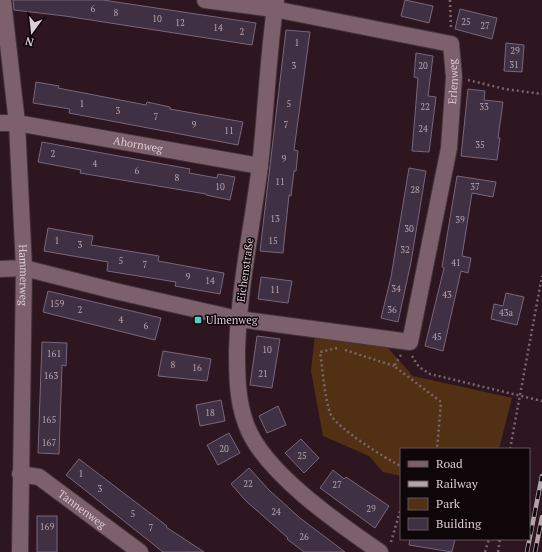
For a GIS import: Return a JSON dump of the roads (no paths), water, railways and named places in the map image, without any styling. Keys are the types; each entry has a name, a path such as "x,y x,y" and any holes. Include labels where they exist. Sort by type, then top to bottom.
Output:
{"street":[{"name":"Hammerweg","path":"3,0 17,123 24,268 20,552"},
{"name":"Erlenweg","path":"205,0 275,5 451,44 454,77 449,148 410,342 238,319"},
{"name":"Eichenstraße","path":"275,5 260,166 238,319 237,373 240,403 246,424 256,444 270,463 297,490 385,548"},
{"name":"Ahornweg","path":"0,123 17,123 260,166"},
{"path":"0,269 24,268 115,291 238,319"},
{"name":"Tannenweg","path":"20,474 39,477 140,552"}],"railway":[{"path":"530,537 542,476"},
{"path":"535,552 542,517"},
{"path":"527,552 529,540"}],"place":[{"name":"Ulmenweg","path":"198,320"}]}
